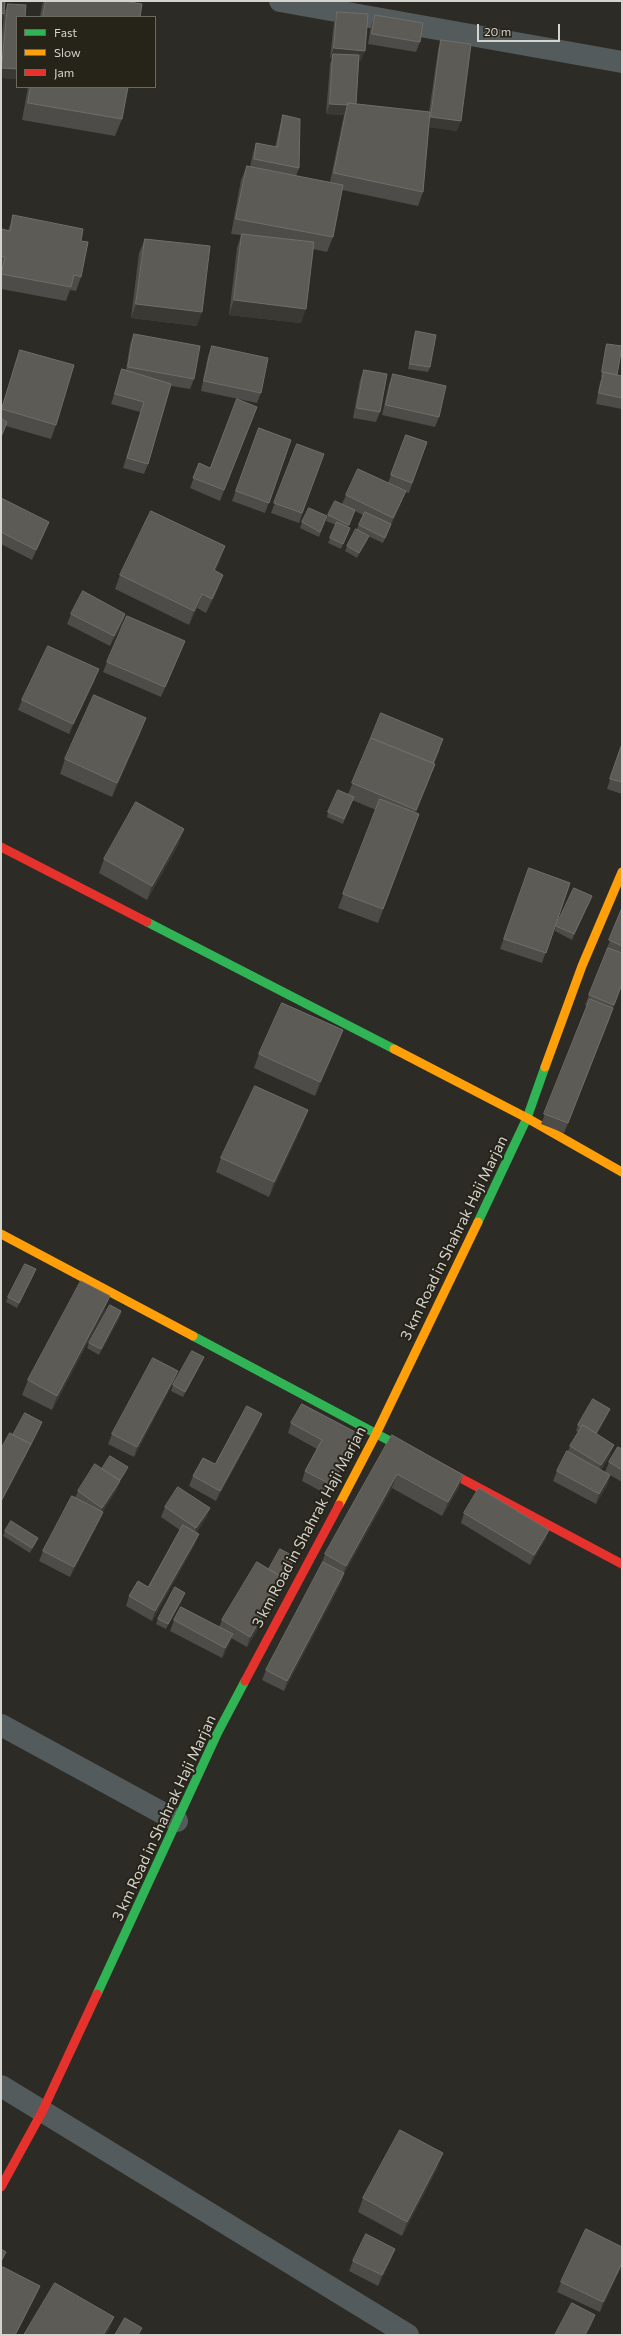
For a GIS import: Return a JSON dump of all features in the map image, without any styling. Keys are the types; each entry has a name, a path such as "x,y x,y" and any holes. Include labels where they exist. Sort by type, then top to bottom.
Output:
{"street":[{"path":"280,1 622,62"},
{"path":"1,847 527,1118 622,1172"},
{"name":"3 km Road in Shahrak Haji Marjan","path":"1,2187 42,2112 220,1727 376,1434 527,1118 582,966 622,872"},
{"path":"1,1234 397,1445"},
{"path":"425,1460 622,1564"},
{"path":"1,1725 177,1821"},
{"path":"1,2086 408,2335"}],"building":[{"path":"1,1 5,1 4,14 1,13"},
{"path":"46,1 124,1 142,4 140,16 43,16"},
{"path":"8,4 26,5 25,16 16,16 16,69 2,68"},
{"path":"337,12 368,14 365,51 334,48"},
{"path":"375,15 423,23 420,42 372,34"},
{"path":"441,40 471,44 461,121 431,117"},
{"path":"333,54 359,55 356,104 330,104"},
{"path":"31,88 128,88 122,119 28,103"},
{"path":"348,103 430,112 423,192 334,173"},
{"path":"283,115 300,119 299,168 254,159 256,143 277,147"},
{"path":"247,166 343,185 333,237 236,219"},
{"path":"13,215 83,229 81,241 88,242 81,277 74,275 71,287 1,274 5,257 1,256 1,233 2,229 10,231"},
{"path":"242,234 314,242 306,309 234,300"},
{"path":"145,239 210,246 202,312 136,304"},
{"path":"416,331 436,335 430,367 410,364"},
{"path":"134,334 200,346 194,379 128,367"},
{"path":"607,344 622,346 617,375 602,372"},
{"path":"212,346 268,358 261,393 204,381"},
{"path":"20,350 74,365 56,425 2,409"},
{"path":"122,369 171,384 148,464 127,458 144,402 115,394"},
{"path":"364,370 387,374 380,412 357,408"},
{"path":"604,372 622,376 622,398 599,393"},
{"path":"393,374 446,386 439,417 386,405"},
{"path":"237,399 257,407 224,490 193,478 199,463 210,468"},
{"path":"1,419 7,422 1,437"},
{"path":"259,428 291,440 269,503 236,491"},
{"path":"406,435 427,442 412,483 391,475"},
{"path":"297,444 324,454 302,513 274,503"},
{"path":"358,469 406,491 393,518 346,495"},
{"path":"1,498 49,522 36,550 1,532"},
{"path":"335,501 355,510 349,525 328,515"},
{"path":"309,508 327,516 320,532 302,522"},
{"path":"151,511 225,546 214,570 223,575 212,599 202,594 194,611 120,575"},
{"path":"365,512 391,524 385,538 359,525"},
{"path":"337,522 350,528 343,544 330,538"},
{"path":"356,529 369,536 359,553 347,546"},
{"path":"83,591 125,614 114,636 71,614"},
{"path":"127,616 185,641 165,687 107,662"},
{"path":"48,646 99,669 73,724 22,700"},
{"path":"94,695 146,718 117,783 65,759"},
{"path":"381,713 443,739 433,763 371,738"},
{"path":"371,738 435,764 416,810 352,783"},
{"path":"622,744 622,782 610,779"},
{"path":"338,790 354,797 344,819 328,812"},
{"path":"380,799 419,814 383,909 343,894"},
{"path":"136,802 184,829 152,886 104,859"},
{"path":"529,868 570,883 546,953 504,939"},
{"path":"574,888 592,896 574,934 556,926"},
{"path":"622,908 622,946 609,940"},
{"path":"608,948 622,953 622,984 614,1005 589,995"},
{"path":"590,999 613,1008 568,1123 544,1114"},
{"path":"282,1003 343,1030 320,1082 259,1054"},
{"path":"255,1086 308,1110 274,1182 221,1158"},
{"path":"25,1264 36,1269 19,1303 8,1297"},
{"path":"81,1281 110,1296 57,1396 28,1380"},
{"path":"110,1305 121,1311 101,1349 89,1343"},
{"path":"192,1351 204,1357 185,1392 173,1385"},
{"path":"153,1358 178,1371 137,1447 112,1434"},
{"path":"593,1399 610,1409 596,1433 583,1425 581,1427 578,1425"},
{"path":"302,1404 359,1434 332,1485 305,1471 322,1440 291,1423"},
{"path":"247,1406 262,1414 220,1491 193,1476 203,1458 215,1464"},
{"path":"25,1413 42,1422 31,1444 13,1435"},
{"path":"583,1425 614,1445 601,1465 570,1446"},
{"path":"10,1433 31,1444 1,1501 1,1449"},
{"path":"392,1435 463,1475 448,1502 397,1474 346,1566 325,1554"},
{"path":"618,1447 622,1449 622,1470 609,1462"},
{"path":"567,1451 610,1475 599,1494 557,1471"},
{"path":"110,1456 128,1467 120,1480 102,1469"},
{"path":"95,1464 120,1481 102,1508 78,1491"},
{"path":"178,1487 210,1508 196,1528 165,1507"},
{"path":"479,1488 549,1530 534,1555 464,1513"},
{"path":"72,1496 103,1512 74,1567 43,1551"},
{"path":"11,1521 38,1538 32,1548 5,1531"},
{"path":"183,1525 199,1534 155,1611 129,1596 138,1581 148,1587"},
{"path":"280,1549 295,1557 283,1578 269,1569"},
{"path":"257,1562 285,1579 250,1637 222,1620"},
{"path":"323,1562 344,1573 287,1681 266,1670"},
{"path":"175,1587 185,1593 168,1624 158,1619"},
{"path":"181,1607 233,1634 225,1648 174,1620"},
{"path":"400,2130 443,2153 407,2222 363,2198"},
{"path":"586,2229 622,2247 622,2263 603,2302 561,2282"},
{"path":"366,2234 395,2249 382,2275 353,2261"},
{"path":"1,2249 6,2252 1,2261"},
{"path":"3,2267 40,2286 15,2335 1,2335 1,2271"},
{"path":"55,2283 114,2317 103,2335 24,2335"},
{"path":"572,2303 595,2315 585,2335 555,2335"},
{"path":"125,2318 142,2328 138,2335 115,2335"}],"traffic: fast":[{"path":"147,922 394,1049"},
{"path":"478,1222 527,1118 545,1067"},
{"path":"193,1336 388,1440"},
{"path":"97,1994 217,1734 245,1681"}],"traffic: slow":[{"path":"545,1067 582,966 622,872"},
{"path":"394,1049 527,1118 622,1172"},
{"path":"339,1505 376,1434 478,1222"},
{"path":"1,1234 193,1336"}],"traffic: jam":[{"path":"1,847 147,922"},
{"path":"436,1465 622,1564"},
{"path":"245,1681 339,1505"},
{"path":"1,2187 42,2112 97,1994"}]}
